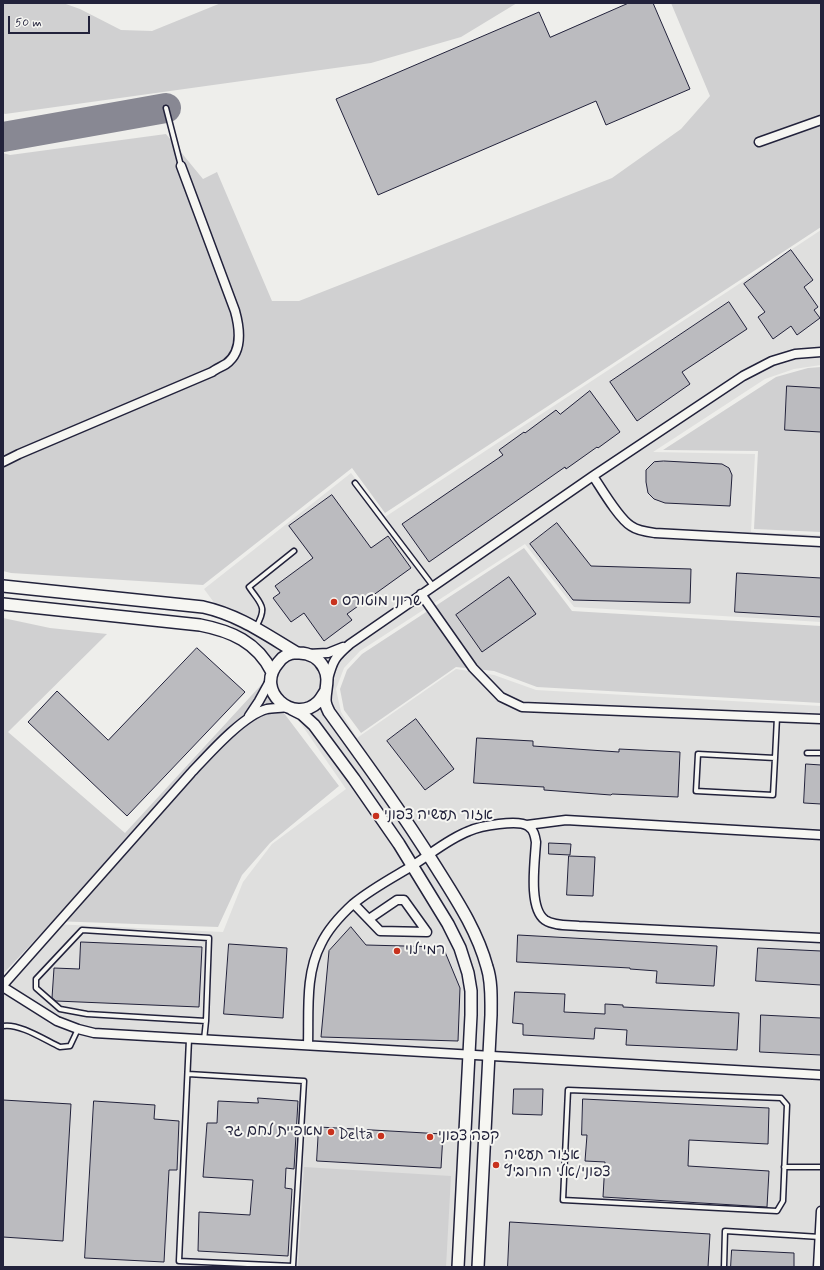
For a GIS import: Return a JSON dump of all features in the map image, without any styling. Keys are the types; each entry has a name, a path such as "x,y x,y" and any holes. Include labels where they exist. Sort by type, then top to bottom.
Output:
{"street":[{"path":"759,142 821,120"},
{"path":"3,462 212,372 227,363 235,354 239,328 235,312 182,166"},
{"path":"821,352 795,354 772,362 743,376 593,476 421,594 350,644 339,654 332,663 326,687 318,702 305,709 266,709 254,714 216,747 191,773 3,986 57,1021 94,1033 821,1075"},
{"path":"593,476 624,520 631,526 643,531 655,533 821,542"},
{"path":"3,586 203,607 220,611 256,627 302,653 318,660 323,666 326,672 325,702 329,712 370,768 466,914 488,968 491,990 491,1015 478,1267"},
{"path":"421,594 473,668 501,698 522,707 821,719"},
{"path":"3,604 200,625 215,628 242,640 257,650 267,662 271,676 272,691 275,696 282,704 302,714 314,725 354,779 412,866 448,924 460,948 468,973 471,991 469,1055 458,1267"},
{"path":"245,721 259,701 271,676 282,658 287,655 302,653 328,653 350,644"},
{"path":"308,1045 310,981 314,960 321,944 334,925 354,904 384,883 469,831 483,827 511,824 527,825 566,820 821,835"},
{"path":"527,825 535,835 536,842 534,896 539,913 546,920 560,925 821,938"},
{"path":"354,904 368,919 380,931 427,932 404,900 397,900 368,919"},
{"path":"818,1267 821,1211"}],"lane":[{"path":"166,108 182,166"},
{"path":"355,483 433,586"},
{"path":"256,627 262,616 263,607 249,587 294,551"},
{"path":"775,758 698,754 696,791 773,795 778,717"},
{"path":"807,752 821,753"},
{"path":"204,1040 206,1021 210,938 82,930 36,979 36,988 60,1009 87,1014 206,1021"},
{"path":"3,1026 12,1026 24,1030 65,1048 70,1046 78,1029"},
{"path":"188,1074 304,1080 293,1266 179,1261 189,1039"},
{"path":"568,1090 781,1098 787,1105 784,1167 783,1201 777,1210 563,1200 568,1090"},
{"path":"784,1167 821,1167"},
{"path":"724,1267 725,1231 820,1237"}],"shaded area":[{"path":"3,3 63,3 80,9 121,30 152,31 221,3 517,3 461,37 371,63 5,114 3,113"},
{"path":"671,3 821,3 821,227 385,513 352,468 203,585 11,573 3,571 3,153 10,155 166,134 203,179 217,172 272,301 299,301 612,178 681,129 710,96"},
{"name":"אזור תעשיה צפוני","path":"821,230 821,365 794,369 765,379 653,452 755,454 751,532 821,535 821,622 574,607 525,544 360,651 344,668 336,689 341,712 357,738 456,669 494,675 536,690 821,706 821,1267 3,1267 3,978 53,924 223,932 243,882 272,844 346,789 259,663 204,589 351,473 385,517"},
{"path":"821,367 821,532 754,529 758,451 663,450 776,377 808,368"},
{"path":"524,548 572,611 821,626 821,703 537,687 494,671 456,667 361,733 344,710 340,689 347,670 362,654"},
{"path":"3,618 50,628 107,634 8,732 125,833 262,684 339,786 270,843 242,875 218,927 53,921 3,974"},
{"path":"304,1167 451,1176 446,1267 298,1267"}],"building":[{"path":"629,3 653,3 690,89 606,125 596,101 378,195 336,99 539,12 550,37"},
{"path":"791,250 813,280 804,287 818,307 814,310 820,318 797,335 791,326 773,339 758,317 765,312 744,284"},
{"path":"729,302 747,329 682,372 690,384 637,421 610,382"},
{"path":"787,386 821,388 821,432 785,430"},
{"path":"590,391 620,432 566,469 565,467 429,562 402,524 503,455 499,450 524,432 525,433 556,410 560,414"},
{"path":"664,461 722,464 729,468 732,475 730,506 665,503 654,499 648,493 646,470 654,462"},
{"path":"332,495 371,548 388,536 411,568 347,614 352,620 324,641 304,613 291,622 273,598 280,593 275,586 313,558 289,526"},
{"path":"557,523 591,566 691,569 690,603 573,600 530,544"},
{"path":"737,573 821,578 821,617 735,612"},
{"path":"509,577 536,614 482,652 456,615"},
{"path":"197,648 245,692 127,816 28,722 57,691 108,740"},
{"path":"416,719 454,769 425,790 387,741"},
{"path":"477,738 533,741 533,746 619,752 619,749 680,752 678,797 611,795 544,790 544,787 474,783"},
{"path":"806,764 821,765 821,804 804,803"},
{"path":"549,843 571,844 570,855 549,854"},
{"path":"569,856 595,857 593,896 567,895"},
{"path":"351,927 366,945 443,947 460,988 458,1041 321,1037 329,951"},
{"path":"518,935 717,946 714,986 656,983 657,971 630,968 517,962"},
{"path":"81,942 202,947 199,1007 56,1001 52,998 54,968 79,969"},
{"path":"229,944 287,948 283,1018 224,1014"},
{"path":"758,948 821,951 821,985 756,981"},
{"path":"515,992 565,994 564,1012 605,1014 605,1004 623,1005 623,1007 739,1013 737,1050 626,1045 627,1030 595,1028 594,1039 523,1035 523,1024 513,1023"},
{"path":"761,1015 821,1018 821,1055 760,1052"},
{"path":"514,1089 543,1089 542,1115 513,1114"},
{"path":"258,1098 298,1101 294,1169 286,1168 285,1188 292,1189 288,1256 198,1251 199,1212 250,1215 253,1180 203,1177 207,1123 217,1123 218,1101 258,1103"},
{"path":"583,1099 769,1108 768,1144 689,1140 688,1166 769,1171 767,1207 603,1197 605,1162 585,1161 587,1135 582,1135"},
{"path":"3,1100 71,1104 63,1241 3,1237"},
{"path":"94,1101 155,1105 154,1119 179,1121 177,1170 169,1170 164,1262 85,1258"},
{"path":"319,1127 443,1134 441,1168 317,1161"},
{"path":"510,1222 710,1234 708,1267 508,1267"},
{"path":"732,1250 794,1253 794,1267 731,1267"}],"taxiway":[{"path":"3,137 166,108"}],"place":[{"name":"שרוני מוטורס","path":"334,602"},
{"name":"אזור תעשיה צפוני","path":"376,816"},
{"name":"רמי לוי","path":"397,951"},
{"name":"מאפיית לחם גד","path":"331,1132"},
{"name":"Delta","path":"381,1136"},
{"name":"קפה צפוני","path":"430,1137"},
{"name":"אזור תעשיה צפוני/אלי הורוביץ","path":"496,1165"}]}
